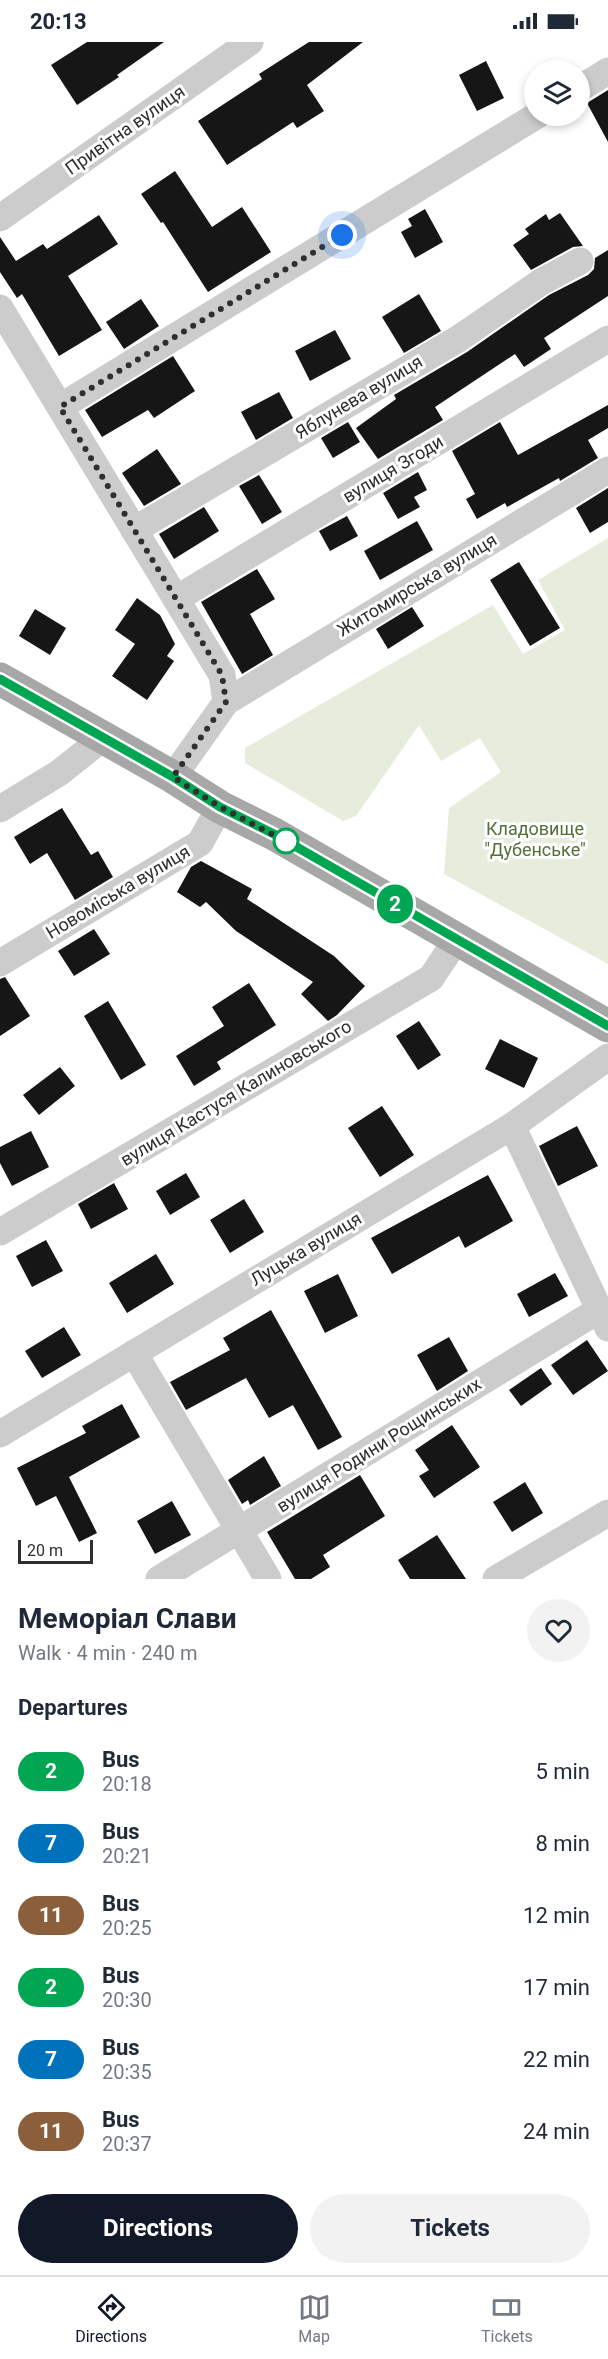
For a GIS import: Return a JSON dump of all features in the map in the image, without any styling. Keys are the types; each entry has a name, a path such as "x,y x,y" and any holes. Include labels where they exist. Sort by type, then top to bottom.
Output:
{"main road":[{"path":"0,679 173,777 220,807 274,834 608,1026"}],"street":[{"name":"Привітна вулиця","path":"0,218 250,42"},
{"path":"590,82 608,71"},
{"path":"60,407 524,123"},
{"name":"Яблунева вулиця","path":"135,530 458,339 541,282 580,261"},
{"path":"0,308 222,675 226,702 173,777"},
{"name":"вулиця Згоди","path":"176,599 608,339"},
{"name":"Житомирська вулиця","path":"226,702 608,470"},
{"path":"0,809 59,773 102,738"},
{"name":"Новоміська вулиця","path":"0,963 200,843 220,807"},
{"name":"вулиця Кастуся Калиновського","path":"0,1232 431,978 457,939"},
{"name":"Луцька вулиця","path":"0,1434 512,1126 608,1057"},
{"path":"512,1126 604,1319"},
{"name":"вулиця Родини Рощинських","path":"159,1579 604,1319"},
{"path":"134,1353 268,1579"},
{"path":"496,1579 608,1513"}],"green space":[{"name":"Кладовище \"Дубенське\"","path":"608,538 608,964 444,874 449,808 501,772 480,738 441,761 419,725 356,816 343,821 245,763 245,748 493,605 523,654 565,630 538,580"}],"building":[{"path":"87,42 164,42 117,75 119,77 77,105 51,65"},
{"path":"309,42 363,42 307,85 324,111 297,128 293,122 227,165 198,121 262,79 259,74"},
{"path":"486,61 504,98 477,111 459,75"},
{"path":"608,90 608,142 590,109 590,101"},
{"path":"175,171 212,227 242,207 271,252 208,292 163,222 161,223 141,194"},
{"path":"425,209 443,242 415,258 401,232 412,226 408,219"},
{"path":"560,213 583,246 573,247 531,270 513,245 529,234 525,229 546,214 549,220"},
{"path":"99,215 118,244 68,276 102,330 59,356 22,294 17,298 0,272 0,237 16,261 43,244 47,249"},
{"path":"608,250 608,296 544,338 551,349 524,367 515,354 435,407 443,420 378,459 356,428 396,399 394,395 467,352 549,295 588,275 594,269 595,258"},
{"path":"419,294 441,331 404,353 382,317"},
{"path":"141,299 159,326 124,349 106,322"},
{"path":"335,330 351,359 310,381 295,351"},
{"path":"173,356 195,391 154,418 148,410 102,437 85,410"},
{"path":"279,392 293,418 256,440 241,412"},
{"path":"608,405 608,428 588,440 598,458 560,481 559,478 507,507 505,503 477,519 466,499 475,494 452,451 500,422 518,455"},
{"path":"348,422 360,442 333,458 321,438"},
{"path":"157,449 181,484 144,506 122,473"},
{"path":"418,472 427,490 414,497 420,507 398,519 383,493"},
{"path":"259,475 282,512 262,524 239,486"},
{"path":"608,488 608,522 590,533 576,508"},
{"path":"204,507 219,531 174,559 159,534"},
{"path":"347,516 358,536 330,551 319,531"},
{"path":"417,521 433,550 380,580 364,551"},
{"path":"519,562 560,628 530,646 490,580"},
{"path":"257,569 275,599 250,614 273,655 242,674 201,602"},
{"path":"137,598 160,615 175,644 167,656 174,661 147,700 112,676 135,644 115,630"},
{"path":"412,607 424,626 388,649 376,629"},
{"path":"35,609 66,628 50,655 19,636"},
{"path":"62,808 91,855 98,851 113,877 75,900 47,853 30,864 14,837"},
{"path":"201,861 252,889 247,899 334,956 365,986 337,1015 328,1021 301,994 313,982 236,931 206,902 200,907 177,892 191,867"},
{"path":"94,929 110,954 74,976 58,951"},
{"path":"5,977 30,1016 0,1036 0,979"},
{"path":"249,983 276,1025 217,1062 221,1069 194,1086 176,1056 224,1026 212,1007"},
{"path":"108,1001 146,1065 121,1080 84,1016"},
{"path":"419,1021 441,1055 418,1070 396,1036"},
{"path":"500,1039 538,1058 524,1088 485,1069"},
{"path":"60,1067 75,1086 39,1115 23,1095"},
{"path":"382,1106 414,1155 380,1177 348,1128"},
{"path":"577,1126 598,1166 558,1186 539,1146"},
{"path":"31,1131 49,1167 12,1186 0,1163 0,1147"},
{"path":"186,1173 200,1197 170,1215 156,1191"},
{"path":"488,1175 513,1221 465,1248 459,1236 392,1274 371,1238"},
{"path":"114,1183 128,1209 91,1229 78,1204"},
{"path":"244,1199 264,1232 230,1253 210,1220"},
{"path":"46,1240 63,1271 32,1287 16,1256"},
{"path":"156,1254 174,1284 127,1313 109,1283"},
{"path":"555,1273 568,1296 529,1317 517,1294"},
{"path":"338,1274 358,1316 325,1333 304,1291"},
{"path":"271,1310 342,1437 318,1450 293,1405 269,1418 246,1378 186,1410 170,1382 230,1350 223,1338"},
{"path":"64,1327 81,1355 42,1378 25,1351"},
{"path":"449,1337 468,1371 437,1391 417,1355"},
{"path":"587,1340 608,1371 573,1395 551,1365"},
{"path":"541,1368 552,1384 521,1406 509,1390"},
{"path":"122,1404 140,1437 69,1477 97,1533 79,1542 56,1496 36,1506 17,1468 86,1433 82,1426"},
{"path":"452,1425 480,1467 434,1498 419,1476 429,1470 415,1450"},
{"path":"264,1456 281,1486 250,1505 248,1500 242,1504 228,1480"},
{"path":"360,1475 385,1516 323,1555 330,1567 311,1579 295,1579 267,1532"},
{"path":"525,1482 543,1513 512,1532 493,1502"},
{"path":"172,1501 191,1535 155,1554 137,1521"},
{"path":"437,1535 466,1579 410,1579 398,1560"}],"bus line":[{"name":"2","path":"0,679 173,777 220,807 274,834 608,1026"}],"route":[{"path":"286,841 293,845 220,807 173,777 226,702 222,675 60,407 342,235"}]}
